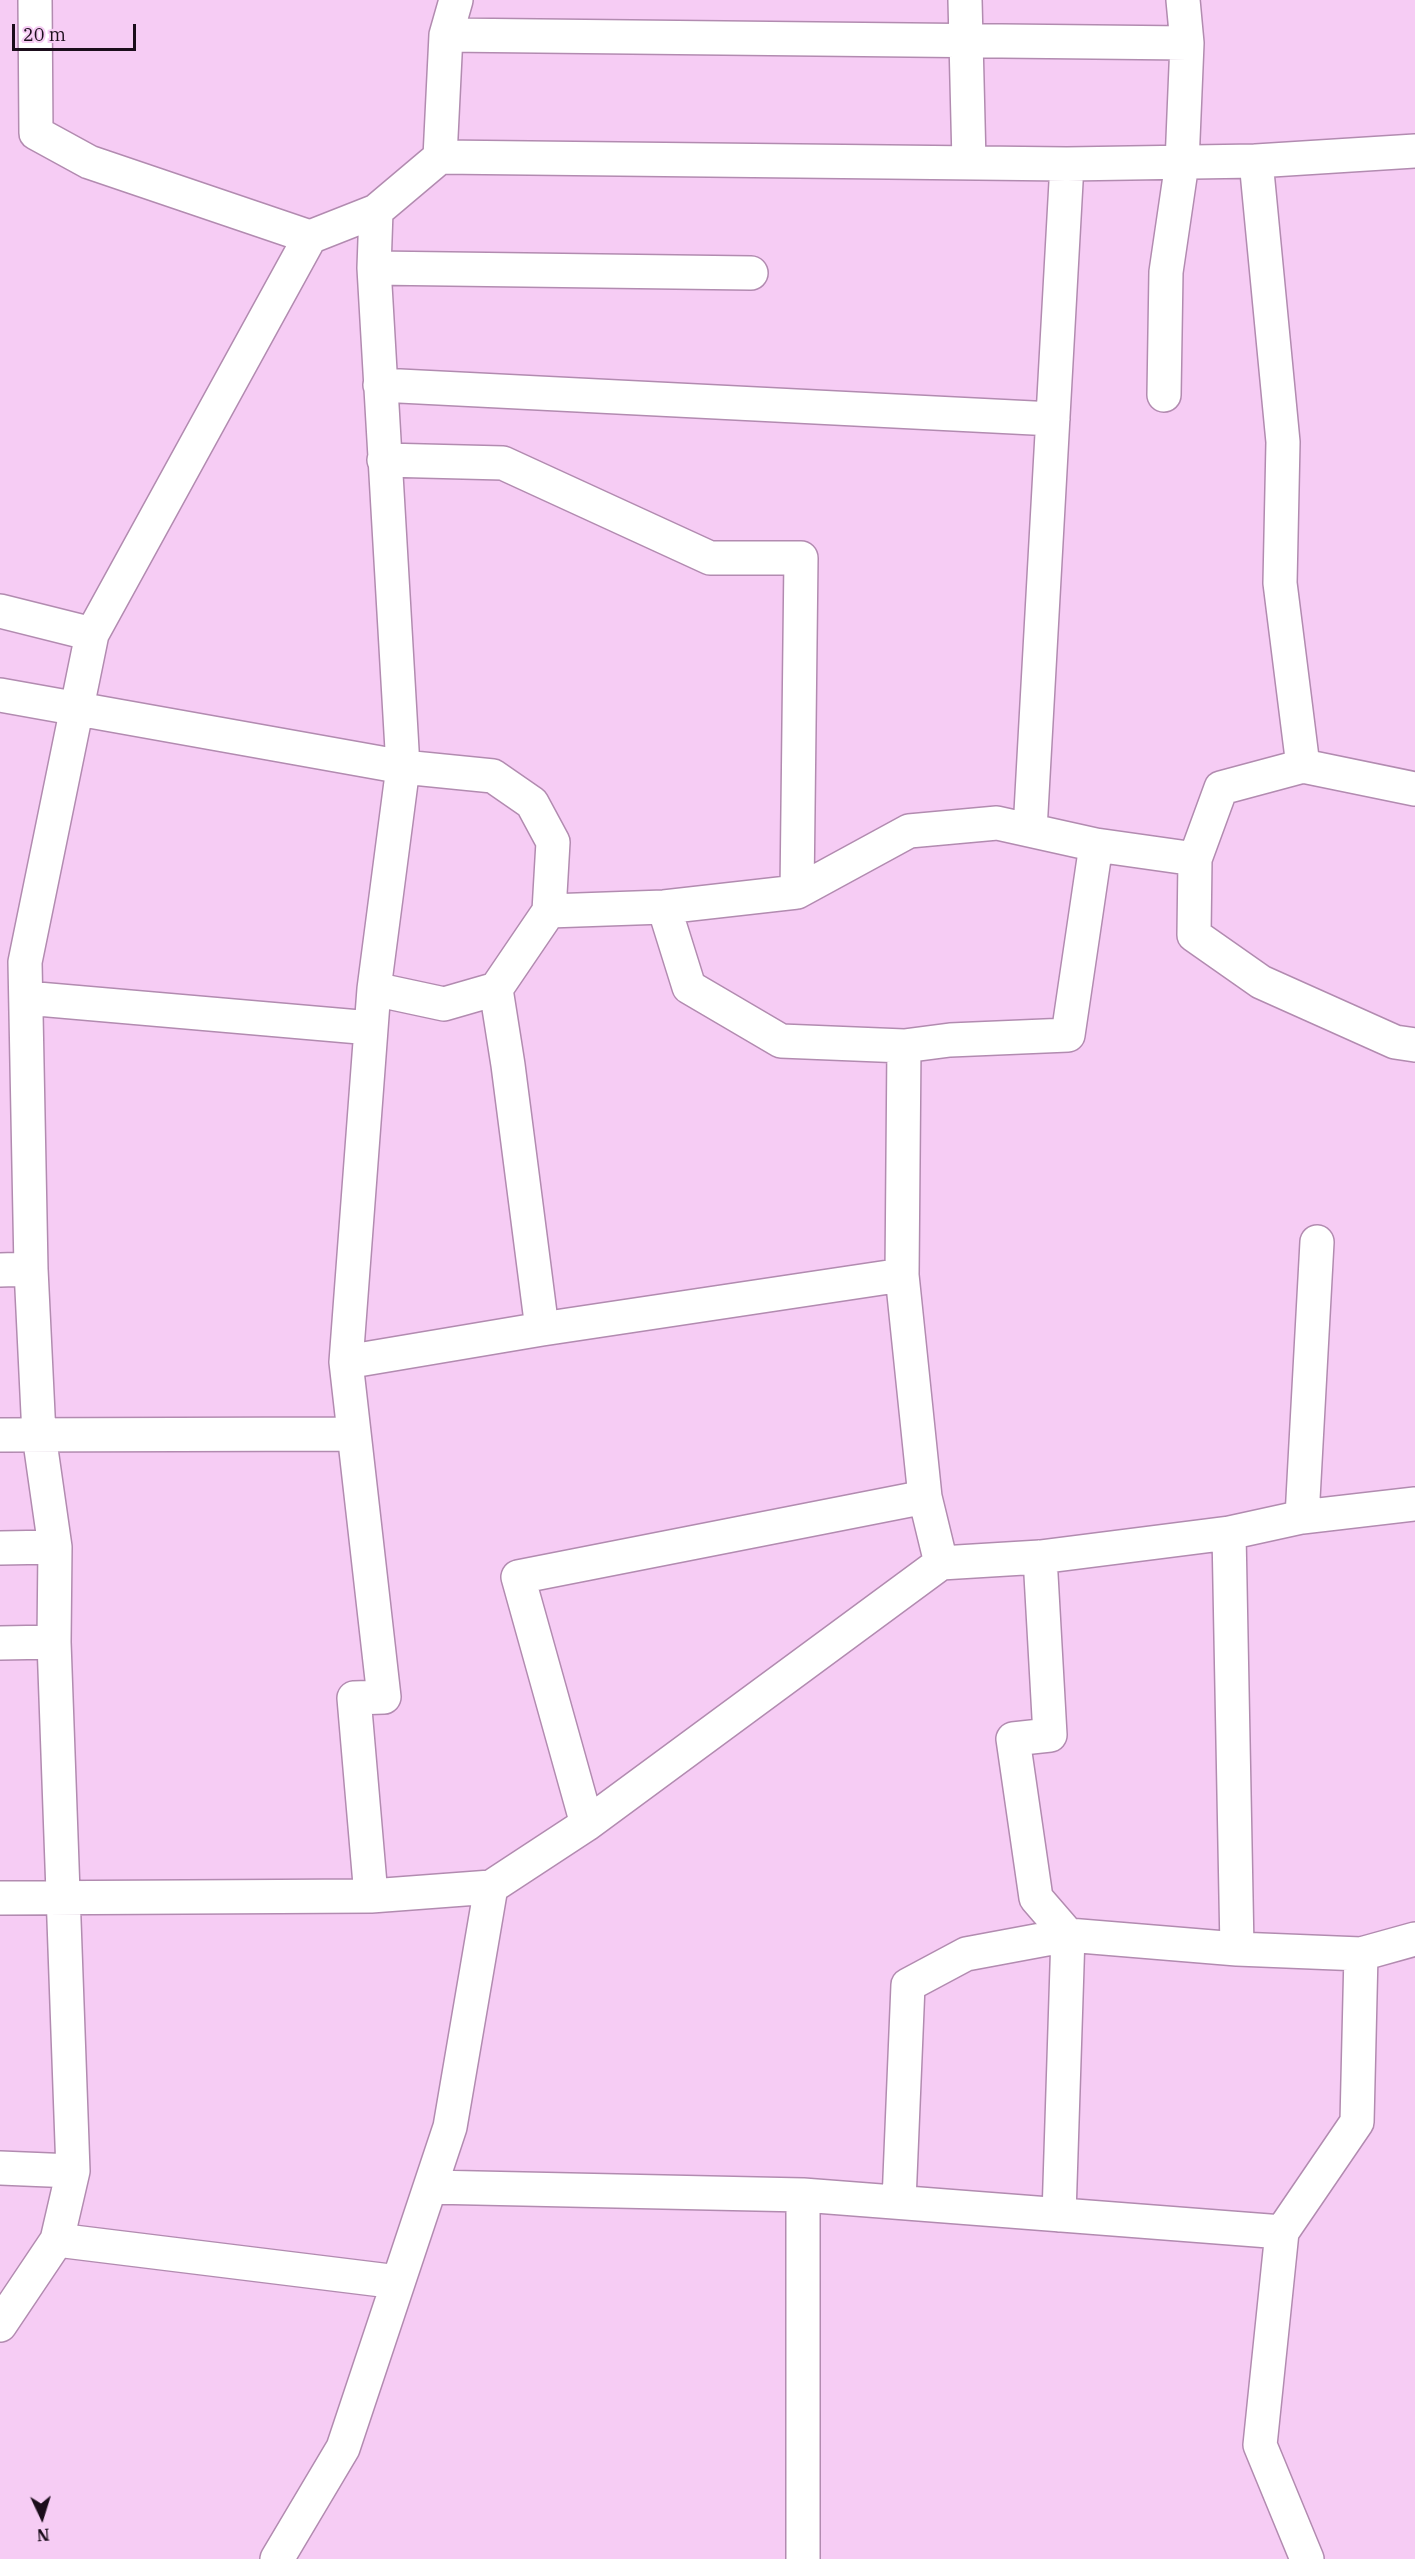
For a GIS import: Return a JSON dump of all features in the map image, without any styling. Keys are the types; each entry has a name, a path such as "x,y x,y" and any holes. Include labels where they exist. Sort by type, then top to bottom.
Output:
{"street":[{"path":"34,0 36,133 89,162 310,237"},
{"path":"440,157 446,35 456,0"},
{"path":"965,0 964,40 969,162"},
{"path":"1164,395 1166,272 1182,163 1187,43 1184,0"},
{"path":"446,35 1187,43"},
{"path":"0,2325 57,2241 73,2171 54,1642 55,1547 16,1269 26,998 12,961 76,710 92,634 310,237 376,211 440,157 1067,164 1256,161 1415,151"},
{"path":"1256,161 1283,442 1280,583 1303,766"},
{"path":"1030,830 1067,164"},
{"path":"370,1896 354,1698 384,1697 346,1362 374,988 403,767 374,268 376,211"},
{"path":"374,268 751,273"},
{"path":"380,385 1053,419"},
{"path":"384,460 503,463 710,558 801,558 797,892"},
{"path":"0,611 92,634"},
{"path":"0,695 403,767 494,776 532,803 553,842 549,911 496,989 444,1004 374,988"},
{"path":"1415,789 1303,766 1221,788 1195,859 1194,935 1261,982 1395,1042 1415,1045"},
{"path":"549,911 664,907 797,892 909,831 997,823 1096,845 1195,859"},
{"path":"664,907 689,987 781,1041 904,1046 950,1040 1068,1035 1096,845"},
{"path":"496,989 542,1329"},
{"path":"26,998 371,1028"},
{"path":"904,1046 902,1275 925,1497 940,1563"},
{"path":"1302,1517 1317,1242"},
{"path":"346,1362 542,1329 902,1275"},
{"path":"0,1435 354,1434"},
{"path":"587,1824 518,1577 925,1497"},
{"path":"0,1898 370,1896 491,1887 587,1824 940,1563 1040,1557 1229,1533 1302,1517 1415,1504"},
{"path":"1229,1533 1237,1948"},
{"path":"0,1548 55,1547"},
{"path":"1040,1557 1050,1735 1013,1739 1036,1898 1068,1935 1059,2215"},
{"path":"0,1643 54,1642"},
{"path":"277,2559 343,2448 450,2127 491,1887"},
{"path":"899,2201 908,1985 966,1954 1068,1935 1237,1948 1361,1954 1415,1939"},
{"path":"1307,2559 1260,2445 1282,2232 1357,2122 1361,1954"},
{"path":"0,2168 73,2171"},
{"path":"430,2187 803,2194 1282,2232"},
{"path":"803,2194 803,2559"},
{"path":"57,2241 398,2282"}]}
